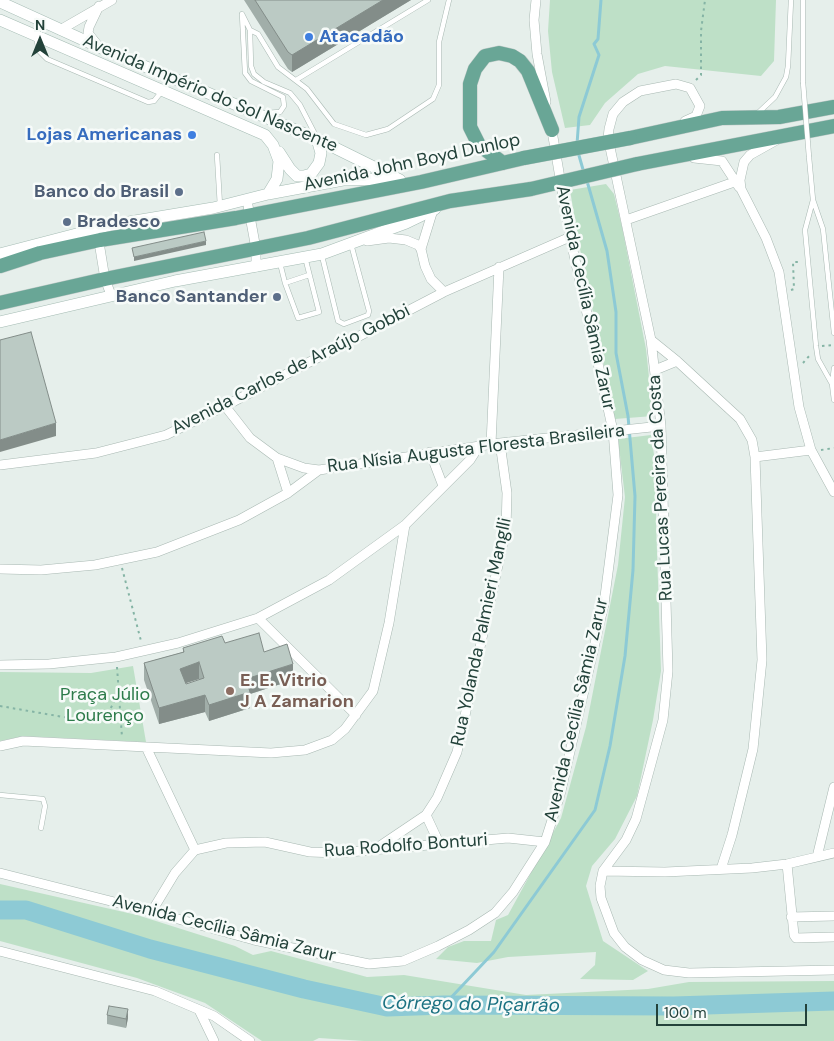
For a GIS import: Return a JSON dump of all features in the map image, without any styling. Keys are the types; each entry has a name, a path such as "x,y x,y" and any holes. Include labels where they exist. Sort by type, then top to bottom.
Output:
{"main road":[{"name":"Avenida Império do Sol Nascente","path":"0,2 13,4 60,30 317,139 400,180 421,182"},
{"name":"Avenida Império do Sol Nascente","path":"0,20 256,130 276,149 290,170 297,176 312,174 319,164 321,153 317,139"},
{"path":"503,163 479,145 470,127 470,84 474,69 485,56 499,52 520,61 528,72 552,130"},
{"name":"Avenida John Boyd Dunlop","path":"0,266 98,234 250,215 421,182 524,158 722,118 779,117 834,108"},
{"path":"0,303 105,279 308,238 450,201 531,189 637,164 834,126"},
{"path":"268,194 277,179 279,161 276,149"},
{"path":"0,254 220,207 268,194 343,180 400,180"},
{"path":"0,322 110,295 322,254 406,223 450,201"}],"street":[{"path":"60,30 112,0"},
{"name":"Avenida Cecília Sâmia Zarur","path":"0,873 152,911 254,940 369,964 403,961 469,930 495,913 513,892 545,842 560,795 604,604 618,495 617,431 570,237 552,130 536,54 534,20 536,0"},
{"path":"99,6 88,27 88,33 99,47"},
{"name":"Rua Lucas Pereira da Costa","path":"603,871 626,840 636,819 663,720 668,662 661,426 655,370 651,340 608,138 610,121 623,102 640,91 676,84 690,88"},
{"path":"653,133 696,116 699,113 698,100 690,88"},
{"path":"739,183 742,167 750,155 784,136"},
{"path":"667,158 704,158 722,161 739,183 766,238 779,272 799,407 811,450 834,492"},
{"path":"626,220 739,183"},
{"path":"247,200 256,249 256,267"},
{"path":"421,249 433,210"},
{"path":"98,234 105,279 110,295"},
{"name":"Avenida Carlos de Araújo Gobbi","path":"0,465 72,458 127,447 166,434 225,406 444,292 570,237"},
{"path":"355,243 389,238 406,240 418,245 428,273 444,292"},
{"name":"Rua Yolanda Palmieri Manglli","path":"374,850 426,815 438,798 457,752 498,567 507,510 496,443 499,267"},
{"path":"651,340 677,361 740,419 752,440 755,457 762,660 753,749 732,835 721,869"},
{"path":"655,370 677,361"},
{"name":"Rua Nísia Augusta Floresta Brasileira","path":"225,406 250,438 277,458 299,466 319,470 496,443 661,426"},
{"path":"0,665 49,664 116,657 210,634 258,618 329,580 405,525 470,460 478,446"},
{"path":"755,457 811,450"},
{"path":"430,452 443,486"},
{"path":"277,458 288,494"},
{"path":"0,569 41,570 120,561 157,552 213,531 288,494 319,470"},
{"path":"0,746 23,741 272,753 305,750 332,740 345,729 372,691 389,624 405,525"},
{"path":"258,618 356,715"},
{"path":"146,747 195,850 175,873 152,911"},
{"path":"817,857 834,787"},
{"path":"426,815 439,843"},
{"name":"Rua Rodolfo Bonturi","path":"195,850 243,842 265,842 310,852 338,853 508,838 545,842"},
{"path":"834,852 787,864 721,869 603,871 600,886 601,898 614,933 625,947 642,960 664,970 689,973 834,970"},
{"path":"787,864 791,917 796,938 834,938"},
{"path":"791,917 834,916"},
{"path":"0,951 155,991 214,1016 250,1041"},
{"path":"199,1010 214,1041"}],"lane":[{"path":"296,80 428,0"},
{"path":"250,30 258,34 278,67 307,89 334,124 360,134 388,129 434,99 438,91 437,57 449,0"},
{"path":"755,116 775,97 786,77 790,0"},
{"path":"803,0 804,82 813,200 823,229 834,333"},
{"path":"254,113 280,112 284,106 283,97 251,82 245,73 242,14 250,30 251,66 254,74 290,93 300,105 317,139"},
{"path":"36,36 39,51 46,59 148,102 154,101 162,90"},
{"path":"217,155 220,207"},
{"path":"813,200 805,230 816,346 818,359 832,384"},
{"path":"322,254 338,321 344,324 368,315 369,311 355,243"},
{"path":"280,263 297,316 301,318 319,312 305,257"},
{"path":"285,283 309,275"},
{"path":"834,368 832,384 834,400"},
{"path":"0,795 43,800 46,806 41,828"}],"path":[{"path":"690,88 701,75 701,31 705,0"},
{"path":"793,262 794,289"},
{"path":"816,346 834,345"},
{"path":"828,449 834,448"},
{"path":"120,561 144,651"},
{"path":"116,657 123,746"},
{"path":"0,706 75,719 103,718 108,713 119,693"}],"green space":[{"path":"550,0 776,0 774,61 761,76 665,66 638,74 605,103 590,125 565,128 552,72 548,31"},
{"path":"606,184 614,194 622,227 646,349 653,416 615,419 579,244 570,190"},
{"path":"651,435 657,474 656,522 661,671 637,796 615,839 592,866 586,886 603,941 648,971 633,980 580,979 595,965 596,952 508,957 477,963 436,959 448,947 464,941 491,941 496,920 508,915 561,818 586,727 618,565 625,497 618,439"},
{"name":"Praça Júlio Lourenço","path":"133,666 146,742 23,736 0,741 0,672 91,673"},
{"path":"0,884 137,915 235,946 253,955 271,951 367,977 404,975 526,995 648,989 689,982 834,981 834,1041 364,1041 319,1038 313,1041 262,1041 205,1003 137,978 0,941"}],"building":[{"path":"255,0 383,0 292,55 288,52"},
{"path":"204,232 206,241 134,257 132,248"},
{"path":"31,332 56,423 0,440 0,340"},
{"path":"259,633 264,652 287,644 293,664 246,679 250,692 209,705 205,695 159,708 144,663 184,652 183,648 222,636 225,643","holes":["199,662 204,678 186,684 180,669"]},
{"path":"109,1006 128,1009 126,1019 107,1015"}],"waterway":[{"path":"577,144 579,117 599,55 594,44 598,39 601,0"},
{"path":"578,152 584,173"},
{"path":"444,1005 494,952 595,810 610,746 625,656 633,570 635,496 628,416 616,353 616,312 607,251 587,181"},
{"name":"Córrego do Piçarrão","path":"0,910 26,910 150,949 304,989 387,1007 444,1005 674,1006 834,1001"}],"place":[{"name":"Atacadão","path":"309,37"},
{"name":"Lojas Americanas","path":"192,135"},
{"name":"Banco do Brasil","path":"179,192"},
{"name":"Bradesco","path":"67,222"},
{"name":"Banco Santander","path":"277,297"},
{"name":"E. E. Vitrio J A Zamarion","path":"230,691"}]}
